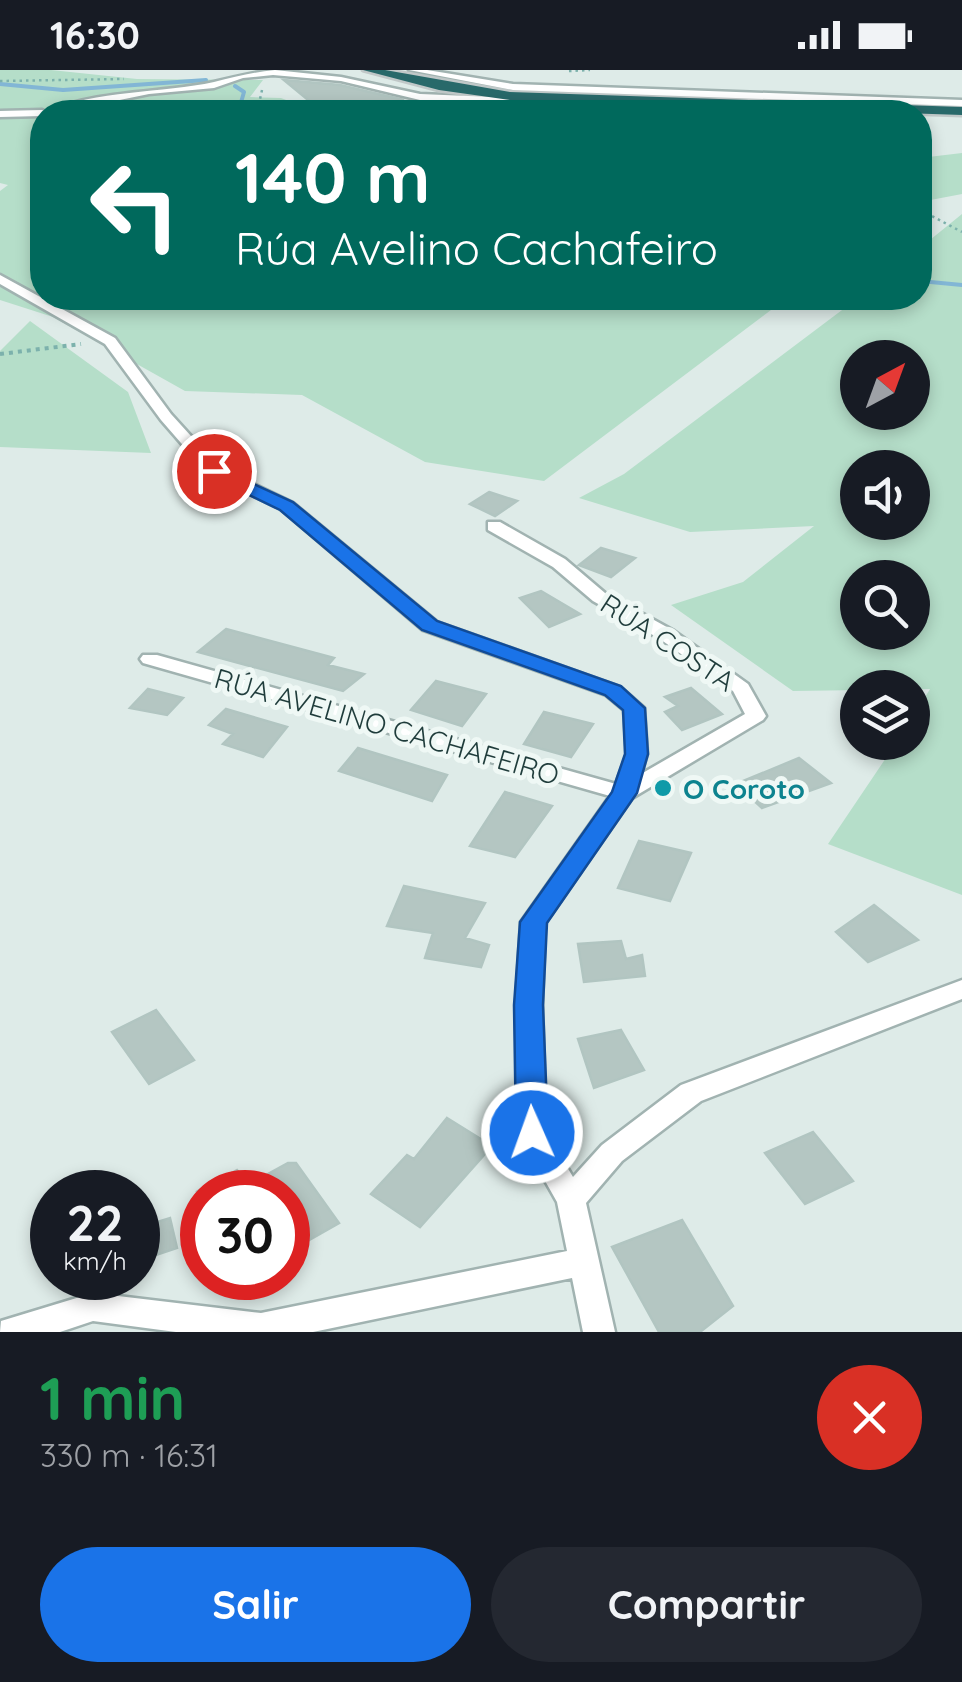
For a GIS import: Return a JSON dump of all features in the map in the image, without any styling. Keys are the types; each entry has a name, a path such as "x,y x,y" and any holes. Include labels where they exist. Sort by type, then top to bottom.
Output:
{"highway":[{"path":"369,70 466,91 635,100"},
{"path":"391,70 518,93 740,100"},
{"path":"932,106 962,107"},
{"path":"932,107 962,107"}],"street":[{"path":"224,70 242,76"},
{"path":"276,74 294,70"},
{"path":"413,70 534,93"},
{"path":"108,100 214,85 242,76 276,74 340,79 420,96 534,93 748,100"},
{"path":"532,76 534,93"},
{"path":"932,106 962,107"},
{"path":"0,114 30,113"},
{"path":"0,279 30,296"},
{"path":"55,310 105,338 214,471 287,506 430,626 613,690 634,708 636,754 624,793 533,922 528,1005 532,1133 571,1200 599,1332"},
{"name":"RÚA COSTA","path":"494,526 558,563 598,597 667,636 741,688 756,716 624,793"},
{"name":"RÚA AVELINO CACHAFEIRO","path":"150,659 624,793"},
{"path":"571,1200 612,1153 691,1093 962,989"},
{"path":"12,1332 92,1307 261,1328 582,1262"}],"lane":[{"path":"562,98 582,100"}],"path":[{"path":"932,216 962,232"},
{"path":"0,354 46,351 105,338"}],"green space":[{"path":"0,70 51,70 137,79 263,80 250,97 286,100 30,100 30,310 0,300 0,191 8,185 0,183"},
{"path":"962,153 962,194 932,200 932,157"},
{"path":"962,214 962,895 828,844 885,760 930,760 930,670 840,670 840,690 793,691 671,605 743,582 814,526 690,532 579,498 624,474 842,310 932,310 932,238"},
{"path":"31,310 771,310 544,481 425,462 302,395 185,391 53,317"},
{"path":"30,321 128,392 151,453 0,447 0,351"}],"building":[{"path":"284,80 340,85 404,100 308,100"},
{"path":"489,492 517,501 495,516 470,504"},
{"path":"601,548 635,558 611,577 579,565"},
{"path":"541,591 580,614 549,627 520,598"},
{"path":"226,629 334,658 328,665 364,674 343,691 198,652"},
{"path":"436,681 486,694 462,726 411,710"},
{"path":"691,688 722,714 682,730 665,712 678,706 665,697"},
{"path":"148,689 183,698 167,715 130,708"},
{"path":"226,709 287,727 263,757 223,744 233,734 209,725"},
{"path":"544,712 593,724 571,757 524,744"},
{"path":"358,748 447,775 432,801 339,771"},
{"path":"799,758 831,783 762,808 736,784"},
{"path":"505,792 552,806 515,857 470,846"},
{"path":"639,841 691,853 670,901 618,888"},
{"path":"404,886 485,903 465,938 489,945 481,967 425,958 433,933 387,926"},
{"path":"874,905 918,940 868,962 836,932"},
{"path":"621,941 626,959 642,955 645,976 584,982 578,944"},
{"path":"156,1010 194,1060 149,1084 112,1032"},
{"path":"621,1030 644,1070 594,1088 578,1039"},
{"path":"447,1118 492,1146 420,1227 371,1194 407,1155 414,1159"},
{"path":"813,1132 853,1181 805,1204 765,1153"},
{"path":"296,1163 301,1170 275,1170"},
{"path":"310,1183 339,1223 310,1239"},
{"path":"170,1218 177,1248 160,1254 160,1221"},
{"path":"682,1220 733,1306 700,1332 659,1332 612,1247"}],"waterway":[{"path":"0,84 63,90 206,80"},
{"path":"235,86 244,92 242,100"},
{"path":"932,282 962,285"}],"place":[{"name":"O Coroto","path":"663,788"}],"route":[{"path":"214,471 287,506 430,626 613,690 634,708 636,754 624,793 533,922 528,1005 532,1133"}]}
